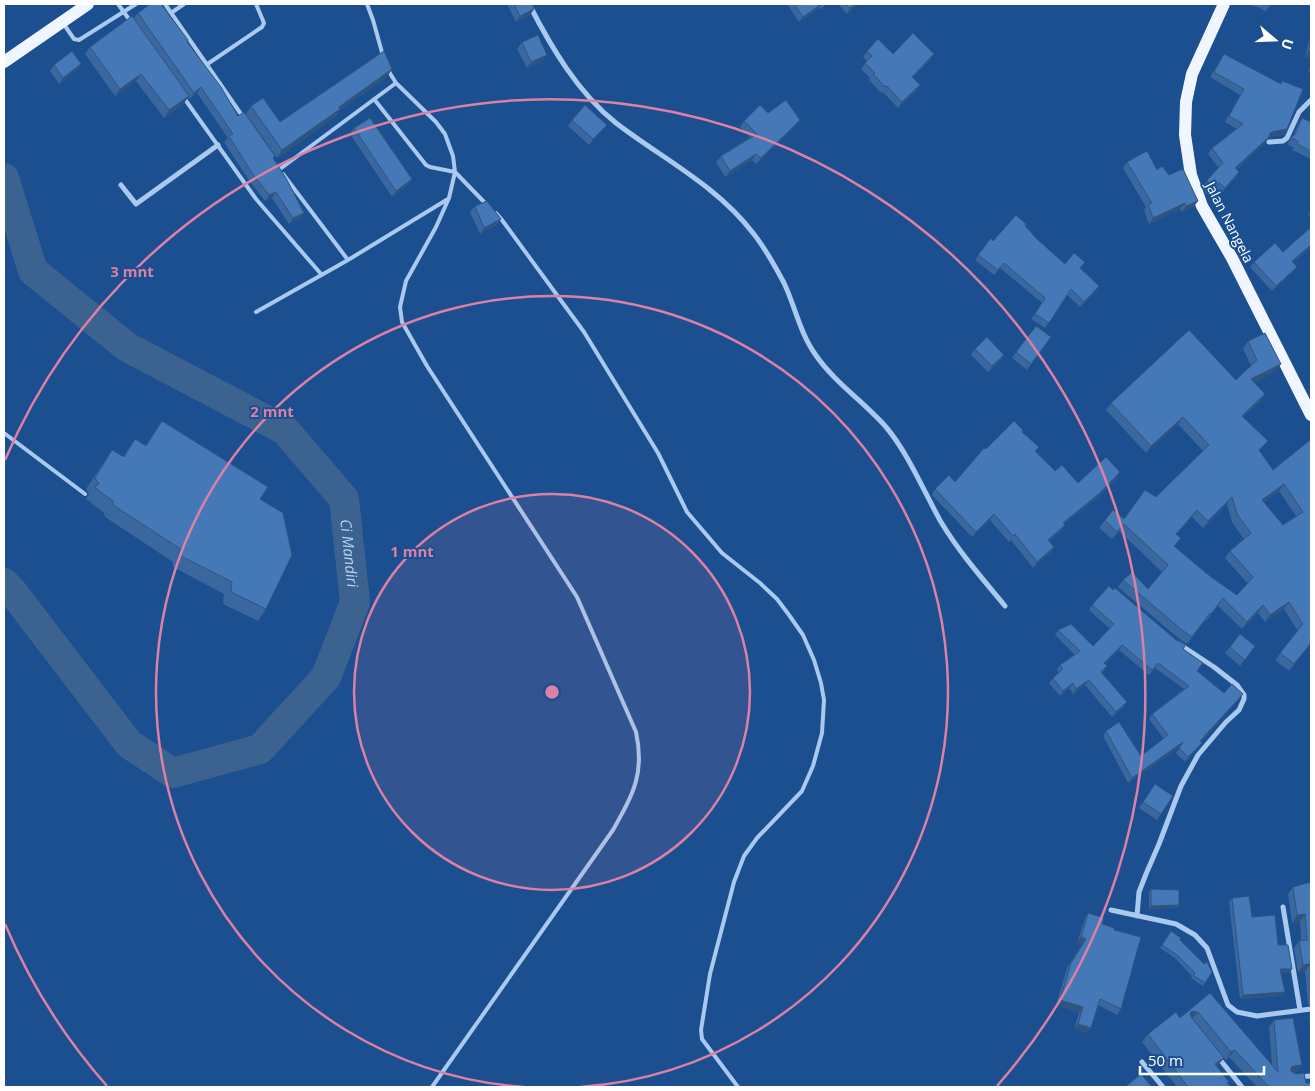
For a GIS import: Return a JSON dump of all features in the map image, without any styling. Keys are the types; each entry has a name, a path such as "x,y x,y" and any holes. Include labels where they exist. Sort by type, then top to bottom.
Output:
{"main road":[{"path":"4,62 88,4"},
{"name":"Jalan Nangela","path":"1224,4 1192,74 1186,102 1186,145 1191,175 1202,206 1232,258 1311,414"}],"street":[{"path":"530,4 550,43 593,101 615,122 684,169 732,208 753,233 784,283 801,327 814,353 823,365 886,428 961,553 1005,606"},
{"path":"1269,142 1283,141 1287,138 1299,112 1311,100"},
{"path":"121,185 136,204 218,145"},
{"path":"1137,916 1140,892 1146,874 1181,786 1198,755 1226,722 1239,710 1244,699 1244,695 1237,685 1214,667 1174,641"},
{"path":"1283,907 1300,1010"},
{"path":"1111,910 1176,924 1201,940 1206,948 1228,1005 1232,1009 1246,1015 1257,1016 1311,1009"},
{"path":"1213,1051 1242,1087"},
{"path":"1142,1062 1163,1087"},
{"path":"1290,1077 1311,1076"}],"lane":[{"path":"118,4 135,27"},
{"path":"62,21 74,39 79,40 136,4"},
{"path":"165,4 246,121"},
{"path":"171,13 184,4"},
{"path":"206,65 262,27 264,23 256,4"},
{"path":"367,4 390,75 436,122 445,134 453,156 455,172 449,198 436,227 406,281 400,307 402,322 427,366 577,597 636,732 640,750 640,765 633,792 613,830 432,1087"},
{"path":"280,169 396,83"},
{"path":"179,90 256,199 321,274"},
{"path":"374,99 426,165 455,172 502,220 584,332 658,452 687,512 722,553 760,583 789,615 803,635 814,660 822,683 824,714 822,733 813,766 802,791 757,838 744,856 734,882 710,974 701,1030 702,1039 738,1087"},
{"path":"274,161 348,260"},
{"path":"256,312 348,260 449,198"},
{"path":"4,433 85,494"}],"building":[{"path":"150,4 161,4 221,87 238,116 244,112 275,156 273,158 286,178 304,213 293,218 276,192 269,195 252,173 229,136 233,134 201,87 194,93 138,13"},
{"path":"514,4 531,4 534,9 520,16"},
{"path":"794,4 821,4 803,17"},
{"path":"846,4 856,4 850,8"},
{"path":"132,16 189,96 169,110 141,74 120,89 90,47"},
{"path":"913,33 934,54 912,77 920,85 902,102 887,86 885,87 865,63 872,56 867,51 878,39 893,54"},
{"path":"538,35 547,55 531,62 522,42"},
{"path":"1311,41 1311,52 1308,51"},
{"path":"72,51 81,64 63,78 54,65"},
{"path":"384,51 392,69 282,150 251,106 263,98 280,122"},
{"path":"1224,54 1281,84 1282,81 1303,89 1287,129 1270,133 1269,137 1235,168 1239,172 1225,188 1219,183 1212,189 1207,180 1223,163 1212,148 1243,124 1229,116 1244,89 1214,72"},
{"path":"786,100 800,120 761,158 756,154 730,171 721,156 757,134 744,121 760,105 768,113"},
{"path":"585,105 607,125 593,139 572,120"},
{"path":"370,118 412,179 396,191 354,128"},
{"path":"1302,118 1311,122 1311,151 1297,144 1298,141 1291,138 1295,134"},
{"path":"1147,151 1157,170 1162,166 1169,175 1183,169 1198,201 1186,206 1185,203 1153,218 1148,204 1152,203 1127,162"},
{"path":"487,201 501,219 484,228 475,206"},
{"path":"1016,215 1026,224 1025,226 1038,240 1065,264 1074,253 1085,262 1080,268 1099,286 1084,302 1071,289 1049,323 1035,314 1045,298 1004,263 998,270 978,255 991,238 993,241"},
{"path":"1311,227 1311,245 1292,261 1297,267 1276,286 1254,262 1275,243 1283,252"},
{"path":"1036,326 1051,337 1031,364 1016,352"},
{"path":"1189,330 1236,380 1257,360 1248,341 1265,333 1281,364 1251,379 1265,394 1242,416 1268,441 1259,450 1273,470 1311,441 1311,643 1294,664 1280,653 1303,624 1289,602 1270,615 1263,605 1247,622 1223,598 1192,637 1123,580 1132,572 1148,589 1168,565 1124,524 1117,532 1105,520 1113,510 1124,519 1145,490 1156,497 1209,445 1183,417 1151,446 1111,403","holes":["1284,484 1303,512 1283,525 1262,500","1232,497 1237,514 1251,533 1230,551 1253,577 1237,595 1211,577 1174,546 1181,538 1176,534 1197,510 1208,521"]},
{"path":"987,337 1004,355 992,366 975,349"},
{"path":"162,421 268,487 260,499 283,513 292,555 266,609 231,592 232,582 181,556 182,550 113,505 113,501 94,487 99,484 95,478 112,450 124,457 135,439 146,446"},
{"path":"1014,421 1023,430 1022,432 1039,447 1035,451 1055,471 1062,465 1078,483 1106,457 1120,472 1100,493 1063,523 1065,525 1048,540 1054,547 1037,562 1015,534 1013,536 994,514 976,532 935,489 949,475 955,482 984,448 986,449"},
{"path":"1109,586 1113,590 1115,588 1185,646 1183,649 1203,663 1197,671 1224,693 1232,684 1243,694 1188,757 1179,748 1183,742 1132,778 1106,731 1119,722 1141,756 1168,735 1152,714 1189,686 1158,663 1152,670 1122,645 1104,663 1107,666 1101,672 1127,702 1116,712 1089,680 1076,689 1073,683 1063,691 1053,678 1063,669 1060,665 1080,651 1058,630 1071,624 1093,646 1114,624 1092,605"},
{"path":"1240,634 1255,646 1245,660 1230,647"},
{"path":"1155,784 1173,796 1161,814 1143,802"},
{"path":"1311,882 1311,974 1310,964 1303,965 1299,941 1307,940 1305,914 1297,915 1293,887"},
{"path":"1151,889 1179,890 1179,905 1151,906"},
{"path":"1249,896 1252,917 1275,915 1278,945 1288,945 1292,969 1280,969 1285,992 1243,995 1232,898"},
{"path":"1088,913 1104,918 1102,924 1114,928 1114,930 1141,937 1121,1009 1100,999 1091,1028 1078,1024 1083,1007 1060,1000 1071,963 1086,939 1081,937"},
{"path":"1171,931 1181,938 1180,940 1204,964 1207,962 1212,972 1205,983 1193,975 1195,973 1177,955 1162,945"},
{"path":"1210,993 1278,1072 1274,1020 1293,1018 1302,1065 1293,1066 1291,1071 1295,1074 1304,1073 1306,1083 1311,1083 1311,1087 1269,1087 1235,1050 1231,1052 1198,1012 1192,1011 1190,1013 1191,1017 1224,1058 1215,1064 1231,1087 1188,1087 1148,1034 1176,1012 1180,1018"},
{"path":"1141,1074 1152,1087 1125,1087"}],"waterway":[{"name":"Ci Mandiri","path":"4,178 33,271 127,347 285,430 344,499 355,602 326,677 260,749 173,773 129,744 4,583"}]}
